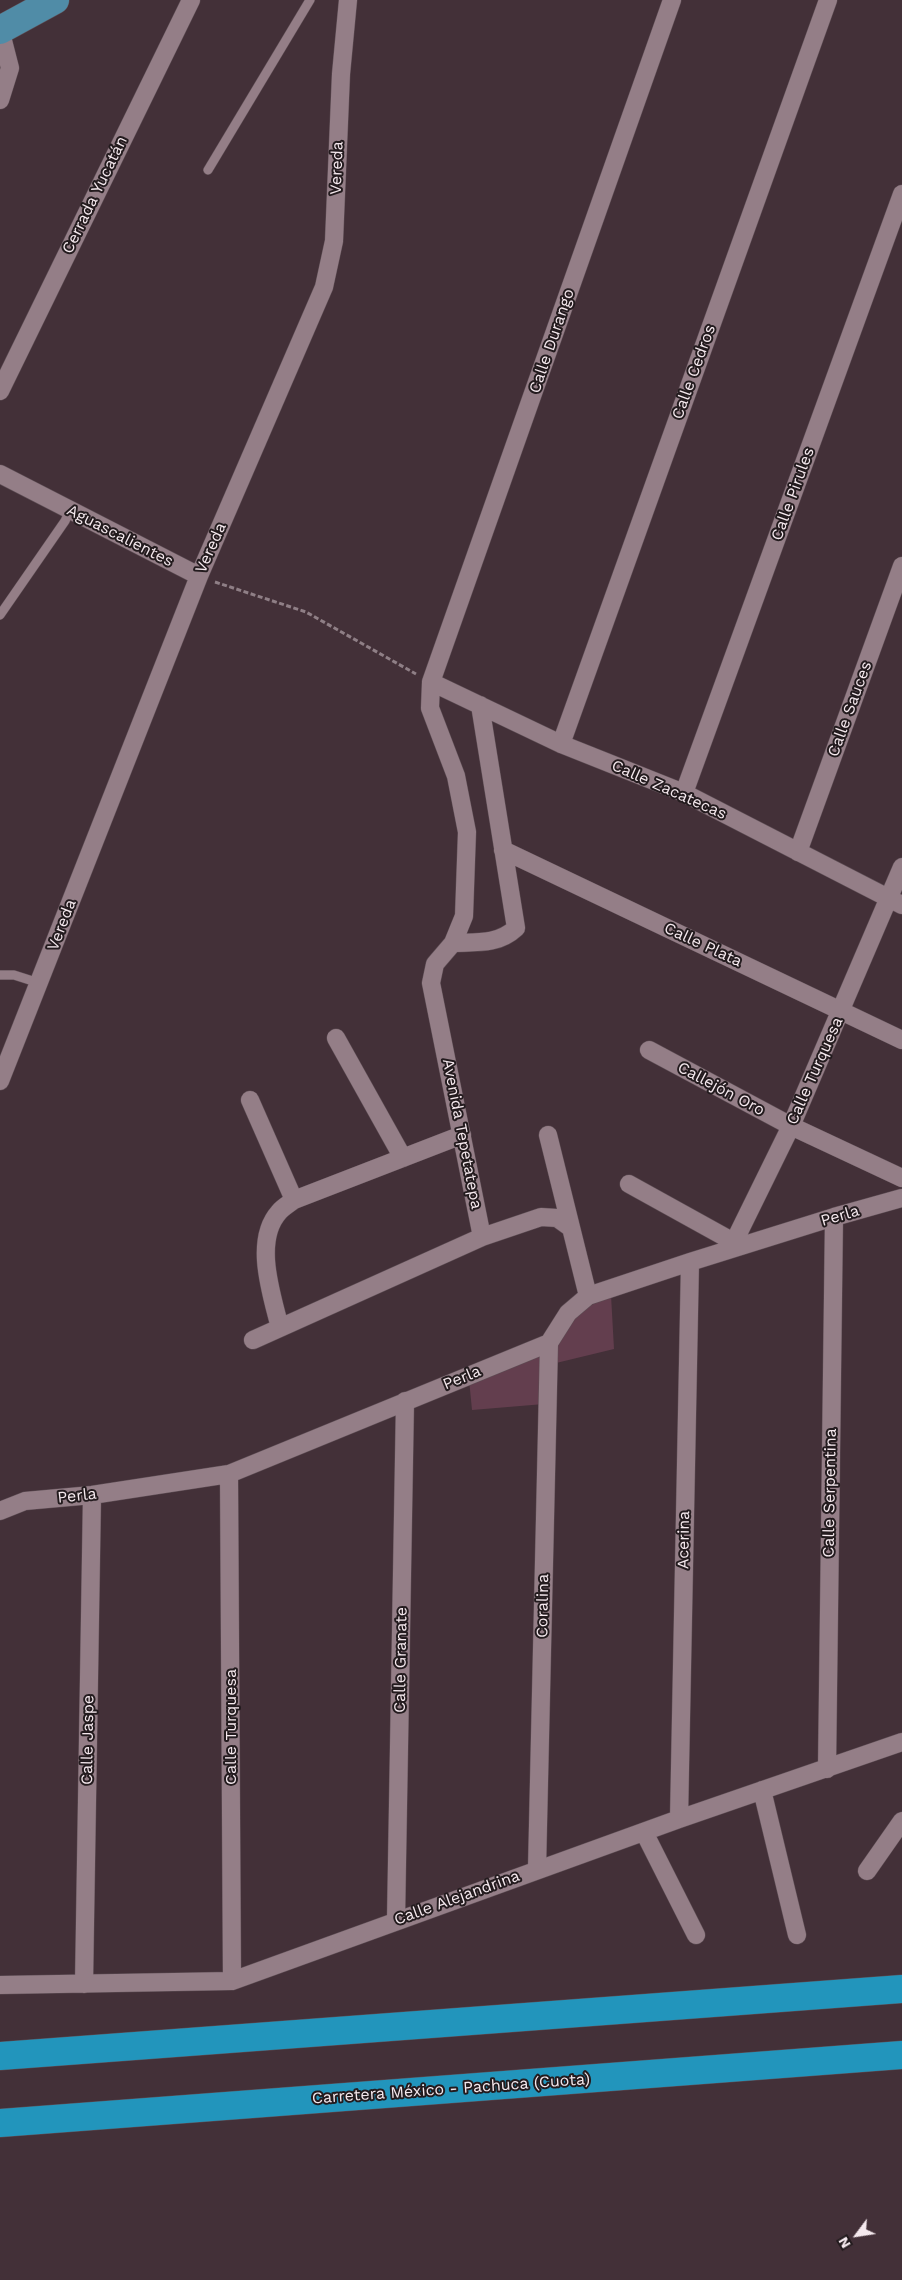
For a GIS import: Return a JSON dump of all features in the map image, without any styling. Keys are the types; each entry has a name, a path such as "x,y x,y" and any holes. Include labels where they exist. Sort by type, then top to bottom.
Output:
{"highway":[{"path":"0,2056 902,1989"},
{"name":"Carretera México - Pachuca (Cuota)","path":"0,2123 902,2055"}],"main road":[{"path":"0,30 55,0"}],"street":[{"name":"Cerrada Yucatán","path":"0,391 191,0"},
{"name":"Vereda","path":"0,1081 199,576 324,287 334,241 341,74 348,0"},
{"name":"Calle Durango","path":"431,682 672,0"},
{"name":"Calle Cedros","path":"561,744 828,0"},
{"path":"0,30 10,68 0,100"},
{"name":"Calle Pirules","path":"684,793 902,194"},
{"name":"Aguascalientes","path":"0,474 199,576"},
{"name":"Calle Sauces","path":"798,852 902,566"},
{"name":"Calle Zacatecas","path":"431,682 561,744 684,793 895,901"},
{"name":"Avenida Tepetatepa","path":"431,682 430,708 456,776 467,832 464,916 452,943 435,964 431,983 482,1237"},
{"path":"452,943 495,941 506,938 516,928 480,705"},
{"name":"Calle Plata","path":"503,850 902,1040"},
{"name":"Calle Turquesa","path":"738,1244 842,1011 895,901 902,867"},
{"path":"0,1044 18,1037"},
{"path":"336,1038 403,1158"},
{"name":"Callejón Oro","path":"649,1050 791,1126 902,1178"},
{"path":"250,1100 294,1200"},
{"path":"280,1328 266,1271 268,1234 278,1213 294,1200 462,1135"},
{"path":"548,1135 588,1296"},
{"path":"628,1184 738,1244"},
{"name":"Perla","path":"0,1511 25,1501 92,1495 230,1474 549,1343 568,1314 588,1296 738,1244 902,1198"},
{"path":"253,1340 482,1237 541,1217 557,1218 572,1228"},
{"name":"Calle Serpentina","path":"827,1769 834,1217"},
{"name":"Acerina","path":"679,1818 690,1262"},
{"name":"Coralina","path":"537,1869 549,1343"},
{"name":"Calle Granate","path":"396,1920 405,1401"},
{"name":"Calle Turquesa","path":"230,1474 232,1981"},
{"name":"Calle Jaspe","path":"84,1984 92,1495"},
{"name":"Calle Alejandrina","path":"0,1985 232,1981 679,1818 902,1742"},
{"path":"762,1790 797,1935"},
{"path":"867,1871 902,1821"},
{"path":"644,1832 696,1934"}],"lane":[{"path":"208,170 310,0"},
{"path":"0,615 65,521 70,510"},
{"path":"0,975 14,975 39,983"}],"path":[{"path":"199,576 306,612 431,682"}],"shaded area":[{"path":"611,1295 614,1349 552,1364 554,1349 563,1327 587,1307"},
{"path":"545,1348 544,1404 472,1410 469,1379"}]}
